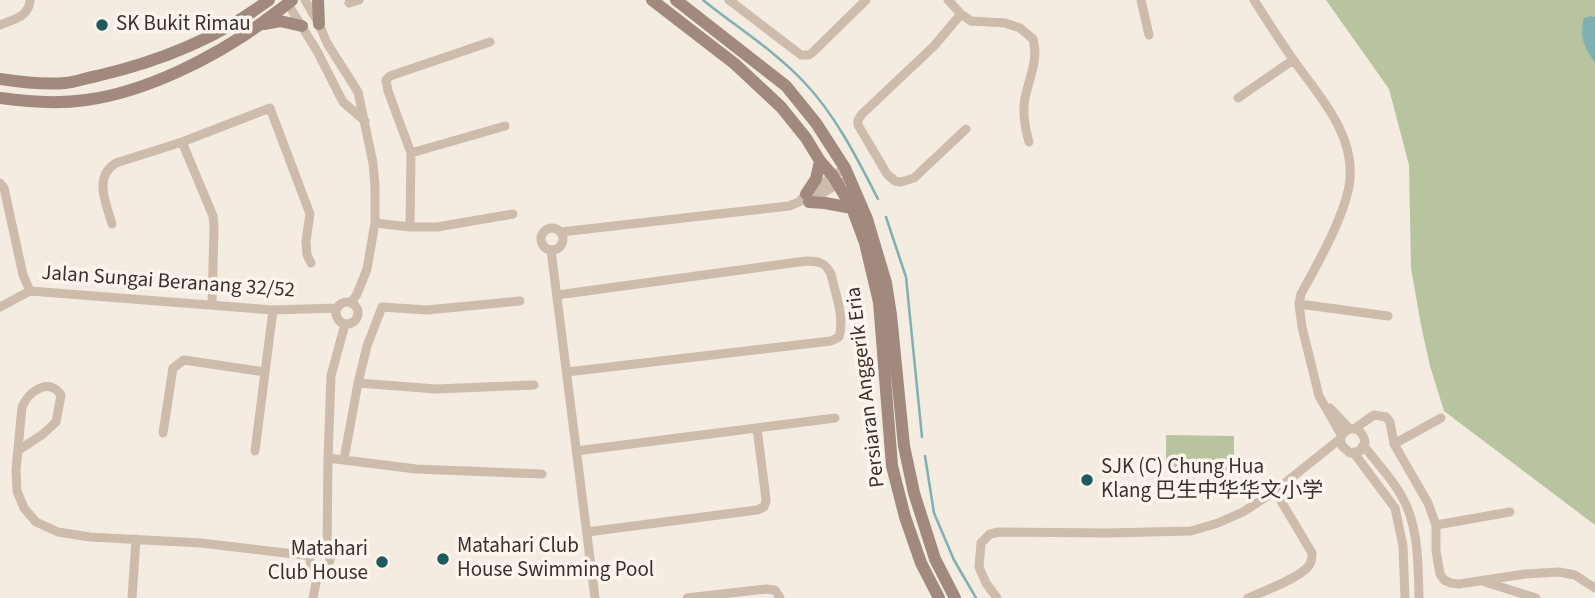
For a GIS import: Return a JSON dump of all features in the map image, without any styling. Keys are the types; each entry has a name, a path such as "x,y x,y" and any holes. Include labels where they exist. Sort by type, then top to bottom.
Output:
{"main road":[{"path":"252,13 258,0"},
{"path":"0,79 64,83 120,71 206,39 252,13 269,0"},
{"path":"318,0 319,24"},
{"name":"Persiaran Anggerik Eria","path":"652,0 766,91 800,129 820,161 842,176 865,243 879,302 892,466 921,564 939,598"},
{"name":"Persiaran Anggerik Eria","path":"676,0 786,86 816,123 867,219 886,283 904,446 914,493 935,559 955,598"},
{"path":"0,98 16,101 88,100 154,82 242,38 290,2"},
{"path":"258,26 280,21 302,26"},
{"path":"820,161 816,179 805,199 852,208"}],"street":[{"path":"0,25 23,15 28,10 30,0"},
{"path":"304,0 327,43 359,92 373,163 375,223 367,269 351,303"},
{"path":"729,0 797,54 804,55 813,52 866,0"},
{"path":"740,8 748,0"},
{"path":"948,0 971,21 1005,23 1020,28 1033,38 1034,61 1024,103 1025,128 1029,142"},
{"path":"1141,0 1149,35"},
{"path":"1254,0 1293,60 1313,85 1341,131 1348,153 1349,185 1343,210 1301,294 1299,304 1319,396 1341,437 1340,443 1344,449 1354,453 1395,508 1403,546 1405,598"},
{"path":"290,2 343,102 365,121"},
{"path":"961,14 934,46 862,114 858,125 887,174 895,181 901,182 914,178 967,130"},
{"path":"410,227 411,153 386,80 390,76 490,42"},
{"path":"1238,98 1293,60"},
{"path":"332,82 347,72"},
{"path":"112,224 102,187 104,174 109,168 116,163 182,142 270,108 310,214 306,241 307,255 311,263"},
{"path":"411,153 505,126"},
{"path":"182,142 213,216 215,229 212,305"},
{"path":"561,232 562,243 557,248 551,250 542,243 543,233 552,228 561,232 789,206 842,176"},
{"path":"0,183 4,188 23,275 30,292"},
{"path":"375,223 437,227 513,214"},
{"path":"551,250 595,598"},
{"path":"557,295 819,261 831,274 842,325 839,337 831,341 566,372"},
{"name":"Jalan Sungai Beranang 32/52","path":"0,307 30,292 272,310 337,308"},
{"path":"344,459 367,346 382,307 427,310 520,301"},
{"path":"343,303 351,303 357,309 357,318 354,322 345,324 337,318 337,308 343,303"},
{"path":"1299,304 1388,316"},
{"path":"256,451 272,310"},
{"path":"327,552 318,549 311,556 315,567 325,567 330,562 327,552 331,376 345,324"},
{"path":"163,433 173,368 184,360 265,372"},
{"path":"358,383 436,389 534,385"},
{"path":"19,450 57,422 61,395 57,388 40,388 26,398 22,407 16,470 17,491 24,508 36,522 58,532 90,537 201,543 311,556"},
{"path":"1319,396 1352,429 1363,435 1364,446 1395,485 1409,513 1416,545 1419,598"},
{"path":"997,598 979,567 981,542 990,534 1191,531 1218,523 1243,512 1275,491 1345,432 1374,415 1386,417 1390,422 1394,444 1428,503 1437,525 1437,565 1444,580 1459,584 1559,572 1575,575 1595,588"},
{"path":"576,451 835,418"},
{"path":"1394,444 1441,418"},
{"path":"586,532 764,507 766,501 757,428"},
{"path":"1354,453 1364,446"},
{"path":"328,458 416,469 542,474"},
{"path":"1248,598 1294,577 1310,565 1312,559 1312,553 1275,491"},
{"path":"1437,525 1510,512"},
{"path":"132,598 136,539"},
{"path":"313,598 318,568"},
{"path":"1523,594 1525,575"},
{"path":"1483,581 1536,598"},
{"path":"687,598 766,589 775,590 780,598"}],"green space":[{"path":"1326,0 1595,0 1595,525 1444,411 1430,366 1411,268 1409,165 1389,89"},
{"path":"1166,435 1234,436 1234,472 1166,471"}],"water":[{"path":"1595,17 1595,63 1582,37 1584,18"}],"waterway":[{"path":"703,0 780,59 815,94 845,137 878,199"},
{"path":"886,217 906,277 922,437"},
{"path":"925,456 934,513 954,560 976,598"}],"place":[{"name":"SK Bukit Rimau","path":"102,25"},
{"name":"SJK (C) Chung Hua Klang 巴生中华华文小学","path":"1087,480"},
{"name":"Matahari Club House Swimming Pool","path":"443,559"},
{"name":"Matahari Club House","path":"382,562"}]}
